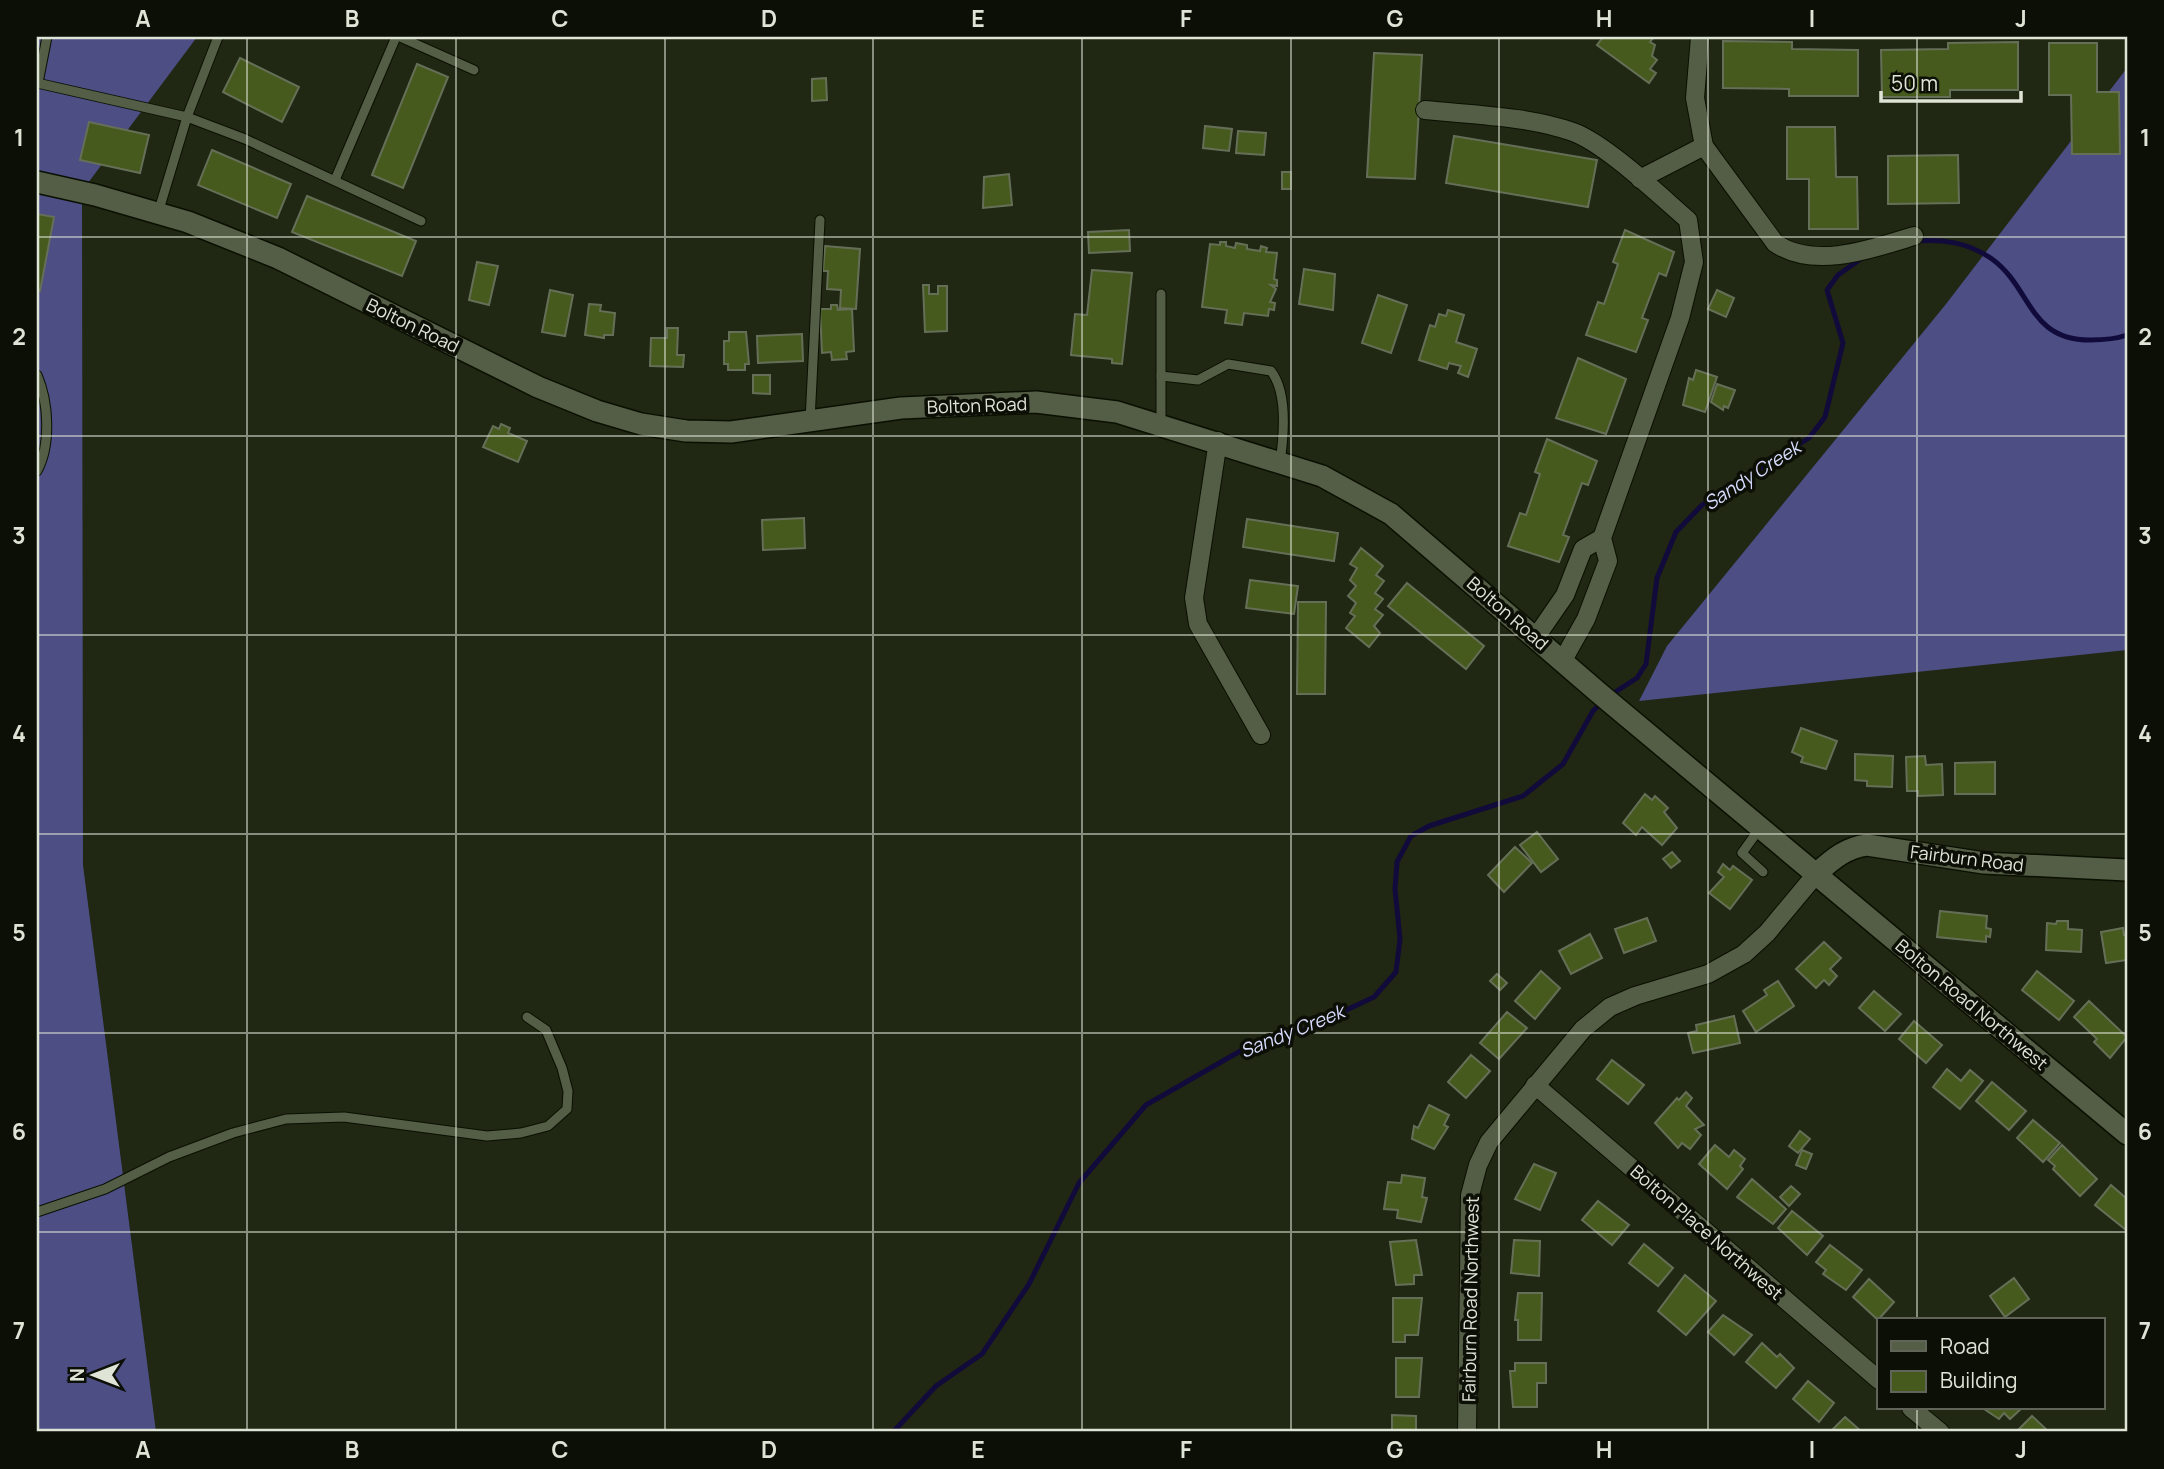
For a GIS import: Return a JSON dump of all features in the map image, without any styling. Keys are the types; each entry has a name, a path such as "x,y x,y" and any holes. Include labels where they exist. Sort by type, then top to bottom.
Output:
{"street":[{"path":"1700,37 1695,98 1704,146 1774,243 1787,252 1804,256 1864,252 1914,236"},
{"path":"1424,110 1515,120 1575,133 1640,179 1688,220 1694,261 1680,318 1602,538 1608,561 1574,644 1563,660"},
{"path":"1640,179 1704,146"},
{"name":"Bolton Road","path":"37,182 188,222 278,258 538,387 597,411 641,424 686,431 731,432 901,408 1036,402 1117,412 1218,441 1322,476 1391,514 1625,714 1817,873"},
{"path":"1218,441 1194,598 1198,624 1261,735"},
{"path":"1536,637 1567,590 1583,549 1602,538"},
{"path":"1567,590 1592,602"},
{"name":"Fairburn Road","path":"1817,873 1840,853 1867,845 1984,863 2127,870"},
{"name":"Fairburn Road Northwest","path":"1467,1432 1470,1195 1478,1165 1489,1142 1583,1029 1610,1007 1635,996 1708,974 1744,954 1767,933 1817,873"},
{"name":"Bolton Road Northwest","path":"1817,873 2127,1134"},
{"name":"Bolton Place Northwest","path":"1535,1085 1877,1378"},
{"path":"1913,1410 1940,1432"}],"lane":[{"path":"47,37 37,83 187,117 245,139 421,221"},
{"path":"158,213 187,117 218,37"},
{"path":"335,180 398,37 474,69"},
{"path":"810,421 820,220"},
{"path":"1161,294 1161,424"},
{"path":"1161,376 1198,380 1228,364 1271,371 1280,393 1280,462"},
{"path":"37,375 44,391 45,453 37,471"},
{"path":"1762,827 1742,853 1763,872"},
{"path":"37,1212 105,1189 169,1157 233,1133 286,1119 344,1117 487,1136 521,1133 548,1126 567,1109 568,1091 546,1030 527,1017"}],"shaded area":[{"path":"37,37 197,37 82,191 83,865 156,1432 37,1432"},
{"path":"2127,68 2127,650 1639,701 1667,646 1946,304"}],"building":[{"path":"1603,37 1654,37 1650,42 1655,45 1652,56 1657,60 1650,69 1656,73 1649,83 1597,45"},
{"path":"1723,41 1792,42 1792,49 1858,50 1858,96 1789,96 1789,89 1723,88"},
{"path":"2018,42 2018,90 1950,90 1950,97 1882,97 1881,50 1948,49 1948,43"},
{"path":"2049,43 2097,43 2097,92 2119,92 2120,154 2072,154 2071,95 2049,95"},
{"path":"1374,53 1422,55 1415,179 1367,177"},
{"path":"240,58 299,87 282,122 223,92"},
{"path":"417,64 448,77 403,188 372,175"},
{"path":"826,78 827,100 812,101 812,79"},
{"path":"89,122 149,135 140,173 80,160"},
{"path":"1205,126 1232,129 1229,151 1203,148"},
{"path":"1787,127 1835,127 1836,177 1857,177 1858,229 1809,229 1809,179 1787,179"},
{"path":"1238,131 1266,133 1264,155 1236,153"},
{"path":"1454,136 1597,160 1588,207 1446,183"},
{"path":"212,150 291,184 277,218 198,185"},
{"path":"1958,155 1959,203 1888,204 1888,156"},
{"path":"1282,172 1291,172 1291,189 1282,189"},
{"path":"1009,174 1012,205 983,208 984,177"},
{"path":"307,196 416,241 402,276 292,232"},
{"path":"37,214 54,217 40,291 37,290"},
{"path":"1129,230 1130,251 1089,253 1088,232"},
{"path":"1625,230 1674,252 1666,276 1659,273 1642,318 1648,320 1636,352 1586,335 1598,302 1604,304 1618,264 1613,262"},
{"path":"1220,242 1226,242 1226,246 1235,248 1236,243 1247,245 1247,249 1260,251 1261,246 1267,248 1266,252 1277,253 1274,279 1277,280 1277,286 1271,285 1276,289 1270,302 1275,303 1274,310 1269,309 1268,316 1244,313 1242,325 1225,323 1227,310 1202,307 1210,244 1220,245"},
{"path":"825,246 860,249 856,309 840,308 841,290 827,289 828,271 823,271"},
{"path":"477,262 498,266 489,305 469,300"},
{"path":"1304,269 1335,274 1333,310 1299,304"},
{"path":"1092,270 1132,273 1122,364 1112,363 1112,359 1071,355 1075,314 1087,315"},
{"path":"923,285 929,285 929,294 938,294 938,286 947,286 947,331 925,332"},
{"path":"550,290 573,295 565,336 542,332"},
{"path":"1717,290 1734,298 1726,317 1708,309"},
{"path":"1378,295 1407,305 1391,353 1362,343"},
{"path":"589,304 601,305 600,311 615,313 613,335 604,335 604,338 585,335"},
{"path":"831,305 837,305 838,310 852,309 854,351 846,352 847,359 832,360 831,352 822,353 820,309 831,309"},
{"path":"1448,310 1464,315 1456,342 1477,349 1468,377 1458,373 1461,366 1449,363 1447,369 1419,360 1430,325 1435,327 1439,314 1446,316"},
{"path":"667,328 678,328 677,355 684,355 683,367 650,366 651,338 667,338"},
{"path":"729,332 746,332 749,364 745,364 745,370 728,370 728,364 724,364 724,341 729,341"},
{"path":"802,334 803,361 758,363 757,336"},
{"path":"1578,358 1626,379 1606,434 1556,418"},
{"path":"1696,370 1717,377 1705,412 1683,405 1689,378 1693,380"},
{"path":"753,375 770,375 770,394 753,393"},
{"path":"1717,384 1735,390 1728,408 1724,406 1723,410 1711,402"},
{"path":"501,424 510,428 508,433 527,441 518,462 483,447 493,426 499,429"},
{"path":"1547,439 1597,461 1588,485 1582,483 1563,535 1569,537 1559,562 1508,546 1520,513 1526,515 1540,474 1535,472"},
{"path":"804,518 805,548 763,550 762,520"},
{"path":"1247,519 1338,533 1334,561 1243,547"},
{"path":"1361,548 1383,566 1376,575 1384,581 1375,593 1383,599 1375,609 1383,615 1374,626 1380,633 1369,647 1346,628 1355,616 1350,613 1356,603 1348,596 1356,586 1350,580 1357,568 1350,564"},
{"path":"1250,580 1298,586 1294,614 1246,608"},
{"path":"1407,583 1484,646 1466,669 1388,606"},
{"path":"1298,602 1326,602 1325,694 1297,694"},
{"path":"1801,728 1837,741 1826,769 1801,762 1803,757 1792,752"},
{"path":"1855,754 1893,756 1892,787 1867,786 1867,781 1855,780"},
{"path":"1925,756 1926,765 1942,764 1943,795 1918,796 1918,791 1907,791 1906,757"},
{"path":"1995,762 1995,794 1955,794 1955,763"},
{"path":"1645,794 1652,800 1655,796 1668,808 1664,812 1677,828 1662,845 1642,827 1636,835 1623,823"},
{"path":"1537,832 1558,859 1541,872 1520,845"},
{"path":"1515,847 1532,863 1504,892 1488,875"},
{"path":"1672,852 1680,861 1671,868 1663,859"},
{"path":"1723,864 1730,870 1733,866 1752,880 1730,909 1709,893 1724,877 1718,872"},
{"path":"1940,911 1987,916 1986,928 1991,929 1990,937 1986,936 1986,942 1937,937"},
{"path":"1647,918 1656,941 1624,953 1615,929"},
{"path":"2057,921 2068,921 2068,929 2082,930 2081,952 2046,950 2047,923 2056,924"},
{"path":"2123,928 2124,935 2127,935 2127,960 2106,963 2101,932"},
{"path":"1590,934 1602,958 1571,974 1559,951"},
{"path":"1824,942 1841,958 1830,969 1837,976 1829,985 1824,980 1816,988 1796,969"},
{"path":"1541,971 1560,988 1535,1019 1515,1001"},
{"path":"2037,971 2074,1001 2059,1020 2022,990"},
{"path":"1497,974 1507,983 1500,990 1490,981"},
{"path":"1778,981 1794,1006 1756,1032 1743,1011 1767,995 1764,990"},
{"path":"1874,991 1901,1014 1885,1031 1859,1008"},
{"path":"2089,1001 2127,1037 2110,1058 2094,1042 2097,1039 2074,1017"},
{"path":"1507,1012 1527,1028 1499,1059 1480,1043"},
{"path":"1734,1016 1740,1043 1693,1053 1688,1033 1697,1031 1696,1025"},
{"path":"1914,1021 1942,1045 1926,1063 1899,1039"},
{"path":"1471,1055 1490,1071 1466,1098 1448,1082"},
{"path":"1612,1060 1644,1085 1628,1104 1597,1079"},
{"path":"1947,1069 1961,1081 1970,1070 1983,1081 1960,1109 1933,1087"},
{"path":"1992,1082 2026,1111 2009,1130 1976,1101"},
{"path":"1686,1092 1692,1098 1686,1106 1704,1125 1695,1129 1701,1135 1690,1149 1682,1143 1678,1148 1655,1123 1677,1098 1679,1100"},
{"path":"1429,1105 1449,1115 1444,1125 1448,1127 1434,1149 1412,1139 1414,1126 1418,1128"},
{"path":"2033,1120 2060,1143 2043,1162 2017,1138"},
{"path":"1800,1131 1810,1139 1798,1153 1789,1146"},
{"path":"1715,1145 1729,1157 1734,1150 1745,1159 1740,1166 1743,1169 1727,1189 1699,1164"},
{"path":"2062,1145 2097,1179 2080,1196 2053,1169 2055,1166 2048,1160"},
{"path":"1802,1150 1812,1154 1806,1169 1796,1165"},
{"path":"1534,1164 1556,1173 1540,1210 1515,1199"},
{"path":"1402,1175 1425,1178 1422,1197 1427,1198 1421,1222 1397,1218 1398,1210 1384,1209 1388,1182 1401,1183"},
{"path":"1752,1179 1786,1209 1773,1224 1737,1197"},
{"path":"2111,1185 2127,1199 2126,1230 2095,1205"},
{"path":"1791,1186 1800,1194 1789,1206 1780,1197"},
{"path":"1598,1201 1629,1225 1612,1245 1582,1220"},
{"path":"1792,1211 1823,1236 1807,1255 1778,1228"},
{"path":"1416,1240 1422,1275 1414,1275 1414,1284 1396,1285 1390,1242"},
{"path":"1514,1240 1540,1241 1539,1276 1511,1273"},
{"path":"1644,1244 1673,1268 1658,1286 1629,1263"},
{"path":"1830,1245 1862,1270 1846,1290 1823,1274 1826,1270 1816,1262"},
{"path":"1685,1275 1716,1301 1686,1335 1658,1311"},
{"path":"2014,1278 2029,1299 2005,1317 1990,1296"},
{"path":"1869,1279 1894,1302 1877,1319 1853,1297"},
{"path":"1518,1293 1542,1293 1541,1340 1518,1340 1518,1320 1515,1320"},
{"path":"1393,1298 1422,1298 1418,1335 1405,1335 1405,1342 1393,1342"},
{"path":"1723,1315 1752,1335 1734,1355 1708,1332"},
{"path":"1762,1343 1777,1357 1780,1354 1794,1368 1776,1388 1746,1362"},
{"path":"1396,1358 1422,1358 1419,1397 1396,1397"},
{"path":"1515,1363 1546,1363 1546,1383 1537,1383 1537,1407 1513,1407 1510,1371 1515,1371"},
{"path":"1808,1381 1834,1403 1819,1422 1793,1399"},
{"path":"1986,1410 2020,1410 2010,1419 2004,1413 1999,1419"},
{"path":"1392,1415 1416,1416 1416,1432 1392,1432"},
{"path":"2032,1416 2049,1432 2016,1432"},
{"path":"1845,1417 1862,1432 1830,1432"}],"waterway":[{"name":"Sandy Creek","path":"1915,241 1955,243 1983,253 2005,271 2042,322 2054,331 2070,338 2090,340 2127,335"},
{"name":"Sandy Creek","path":"1609,696 1637,678 1646,664 1657,578 1676,532 1702,505 1809,438 1825,417 1843,343 1827,290 1838,275 1862,258"},
{"name":"Sandy Creek","path":"893,1432 936,1386 982,1354 1029,1284 1079,1183 1146,1105 1256,1042 1304,1030 1374,997 1396,972 1400,939 1395,889 1397,862 1411,836 1429,826 1523,796 1563,764 1593,711 1601,703"}]}
